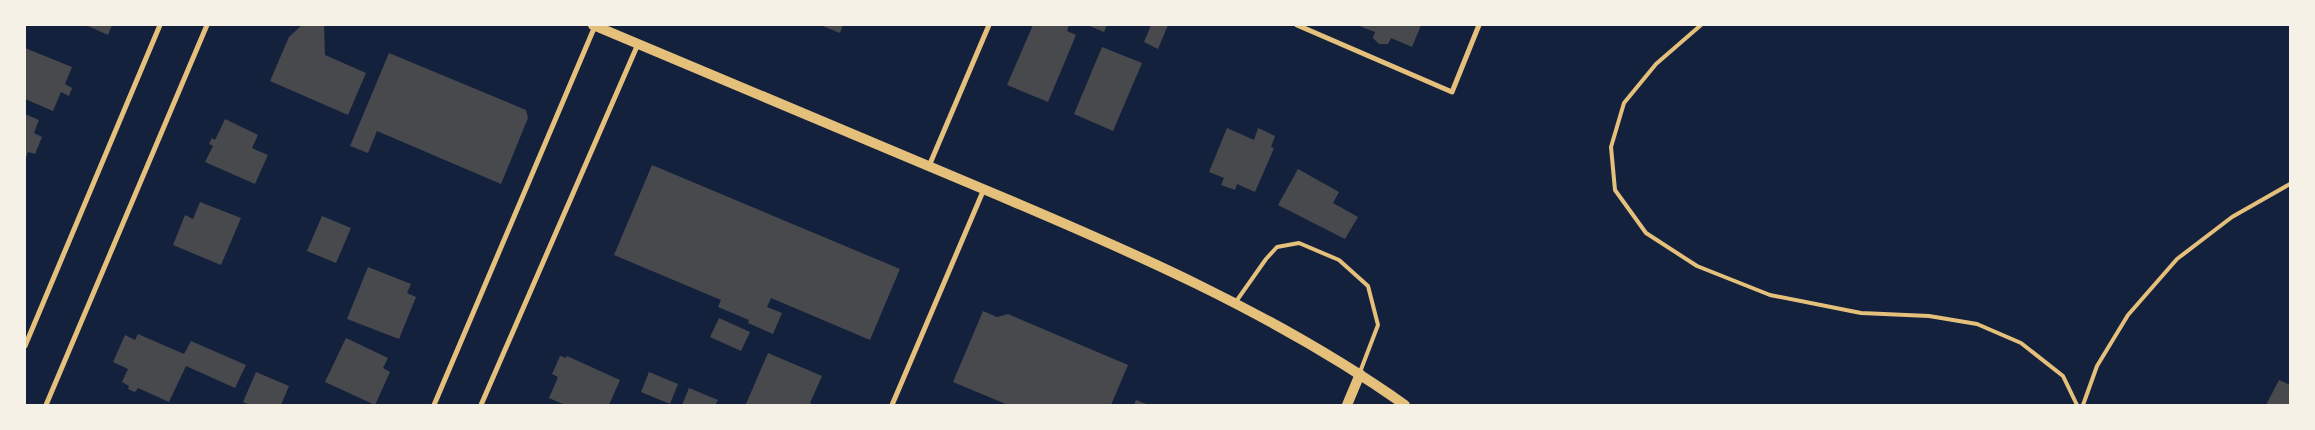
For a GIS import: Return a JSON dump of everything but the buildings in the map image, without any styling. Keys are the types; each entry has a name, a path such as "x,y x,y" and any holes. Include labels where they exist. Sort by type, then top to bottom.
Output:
{"main road":[{"path":"594,26 1101,238 1235,303 1360,374 1405,405"},
{"path":"1347,405 1360,374"}],"street":[{"path":"25,346 160,25"},
{"path":"46,405 208,25"},
{"path":"929,166 989,25"},
{"path":"1297,25 1452,92 1479,25"},
{"path":"434,405 594,26"},
{"path":"482,405 638,44"},
{"path":"892,405 984,189"}],"lane":[{"path":"1701,25 1656,64 1624,103 1611,147 1615,190 1646,233 1697,266 1770,295 1861,313 1929,316 1977,324 2021,343 2063,376 2078,405"},
{"path":"2083,405 2097,366 2128,315 2177,259 2232,217 2290,184"},
{"path":"1235,303 1266,259 1277,247 1299,243 1339,260 1368,286 1378,326 1360,374"}]}
